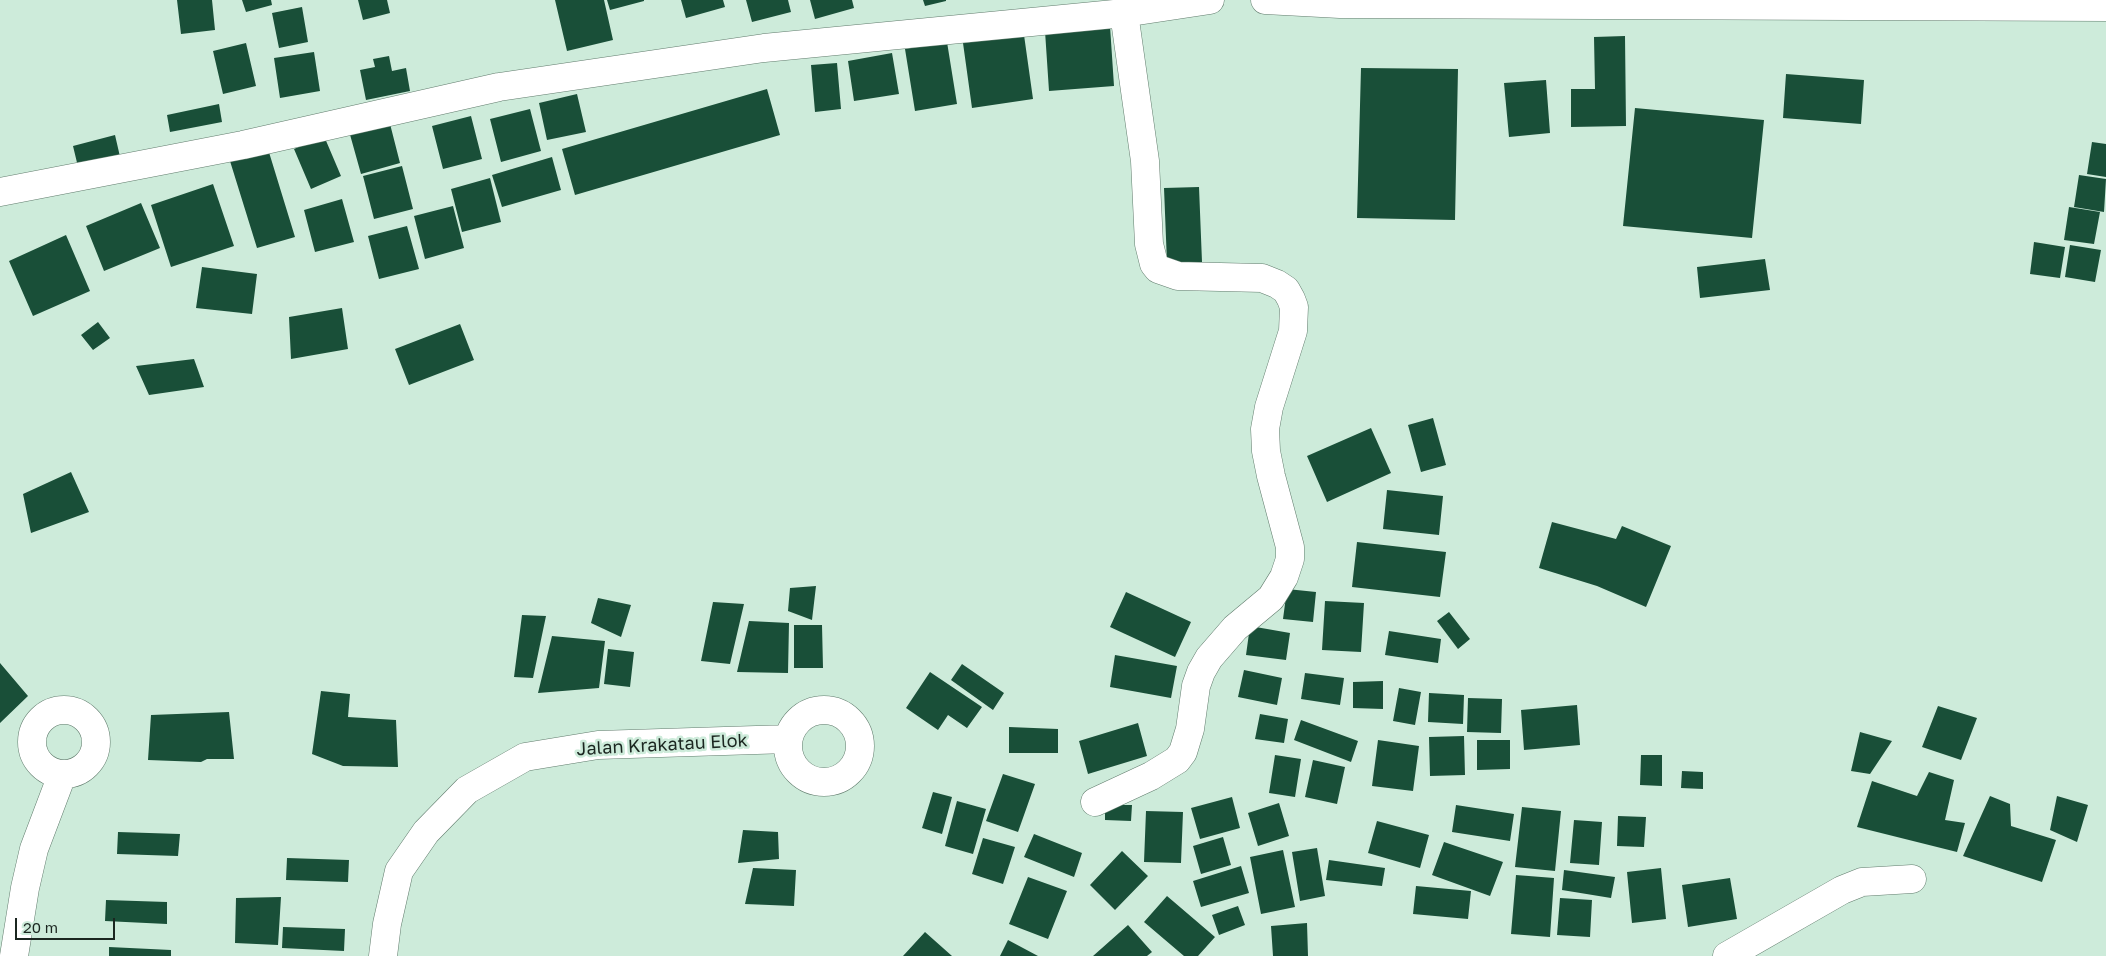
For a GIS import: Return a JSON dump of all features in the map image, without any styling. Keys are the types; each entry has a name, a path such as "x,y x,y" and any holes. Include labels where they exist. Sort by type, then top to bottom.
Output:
{"street":[{"path":"0,192 243,145 499,86 764,48 1124,13 1210,0"},
{"path":"1265,0 1340,4 2106,7"},
{"path":"1095,802 1151,776 1177,760 1183,752 1190,729 1196,686 1201,672 1209,658 1235,628 1271,598 1284,577 1290,559 1290,547 1266,451 1265,429 1269,407 1293,332 1294,307 1286,290 1262,278 1178,276 1158,269 1154,264 1149,244 1145,161 1124,13"},
{"name":"Jalan Krakatau Elok","path":"383,956 387,924 400,871 426,832 467,790 526,757 598,745 788,739"},
{"path":"14,956 25,888 34,848 62,775"},
{"path":"1727,956 1842,890 1862,882 1912,879"}],"building":[{"path":"177,0 212,0 215,30 181,34"},
{"path":"242,0 271,0 272,5 246,12"},
{"path":"358,0 387,0 390,13 363,20"},
{"path":"555,0 604,0 613,40 567,51"},
{"path":"607,0 644,0 644,1 610,10"},
{"path":"681,0 723,0 725,7 686,18"},
{"path":"746,0 788,0 791,12 752,22"},
{"path":"810,0 852,0 854,8 815,19"},
{"path":"923,0 946,0 946,1 925,6"},
{"path":"302,7 308,42 279,48 272,13"},
{"path":"1110,26 1114,86 1049,91 1045,31"},
{"path":"1024,35 1033,99 972,108 963,43"},
{"path":"1625,36 1626,126 1571,127 1571,89 1595,89 1594,37"},
{"path":"947,42 957,104 915,111 905,49"},
{"path":"246,43 256,86 223,94 213,51"},
{"path":"314,52 320,91 280,98 274,58"},
{"path":"892,53 899,94 854,101 848,61"},
{"path":"389,56 392,71 406,68 410,91 366,100 360,70 375,67 373,59"},
{"path":"837,63 841,109 815,112 811,65"},
{"path":"1361,68 1458,69 1455,220 1357,218"},
{"path":"1786,74 1864,80 1861,124 1783,118"},
{"path":"1546,80 1550,133 1509,137 1504,83"},
{"path":"767,89 780,135 575,195 562,149"},
{"path":"577,94 586,132 547,140 539,103"},
{"path":"219,104 222,122 170,132 167,115"},
{"path":"1635,108 1764,120 1752,238 1623,226"},
{"path":"530,109 541,151 501,162 490,119"},
{"path":"471,116 482,159 443,169 432,126"},
{"path":"389,120 400,163 361,174 349,131"},
{"path":"115,135 121,161 79,171 73,146"},
{"path":"324,136 341,176 311,189 294,149"},
{"path":"2092,142 2106,144 2106,177 2087,174"},
{"path":"268,149 295,237 257,248 230,161"},
{"path":"552,157 561,190 502,207 492,175"},
{"path":"402,166 413,209 374,219 363,176"},
{"path":"2079,175 2106,179 2104,212 2074,207"},
{"path":"490,178 501,222 462,232 451,189"},
{"path":"213,184 234,246 171,267 151,205"},
{"path":"1199,187 1202,262 1167,263 1164,188"},
{"path":"342,199 354,242 315,252 304,210"},
{"path":"141,203 160,248 104,271 86,226"},
{"path":"453,206 464,248 425,259 414,216"},
{"path":"2069,207 2100,212 2094,244 2064,240"},
{"path":"407,226 419,269 379,279 368,236"},
{"path":"66,235 90,291 33,316 9,261"},
{"path":"2034,242 2065,247 2060,278 2030,274"},
{"path":"2070,245 2101,250 2095,282 2065,277"},
{"path":"1765,259 1770,290 1700,298 1697,267"},
{"path":"202,267 257,274 252,314 196,308"},
{"path":"342,308 348,349 291,359 289,317"},
{"path":"98,322 110,338 93,350 81,335"},
{"path":"460,324 474,360 409,385 395,349"},
{"path":"194,359 204,387 149,395 136,366"},
{"path":"1433,418 1446,465 1421,472 1408,425"},
{"path":"1371,428 1391,473 1327,502 1307,456"},
{"path":"71,472 89,512 31,533 23,494"},
{"path":"1387,490 1443,496 1439,535 1383,529"},
{"path":"1552,522 1616,539 1622,526 1671,546 1646,607 1597,586 1539,568"},
{"path":"1357,542 1446,552 1440,597 1352,587"},
{"path":"816,586 812,620 788,611 790,588"},
{"path":"1287,589 1316,592 1313,622 1283,619"},
{"path":"1126,592 1191,622 1175,657 1110,627"},
{"path":"598,598 631,605 621,637 591,623"},
{"path":"1325,601 1364,603 1361,652 1322,650"},
{"path":"713,602 744,604 730,664 701,661"},
{"path":"1449,612 1470,639 1458,649 1437,621"},
{"path":"522,615 546,616 533,678 514,677"},
{"path":"749,621 789,623 788,673 737,672"},
{"path":"794,625 822,625 823,668 794,668"},
{"path":"1250,626 1290,633 1286,660 1246,655"},
{"path":"1389,631 1441,639 1438,663 1385,655"},
{"path":"552,636 605,641 599,688 538,693"},
{"path":"608,649 634,652 630,687 604,684"},
{"path":"1115,655 1177,666 1171,698 1110,687"},
{"path":"0,663 28,696 0,723"},
{"path":"962,664 1004,693 993,710 951,680"},
{"path":"1244,670 1282,678 1277,705 1238,697"},
{"path":"930,672 982,707 967,728 948,715 938,730 906,708"},
{"path":"1305,673 1344,678 1340,705 1301,699"},
{"path":"1383,681 1383,709 1353,708 1353,682"},
{"path":"1399,688 1421,692 1415,725 1393,721"},
{"path":"321,691 350,694 348,717 396,720 398,767 343,766 312,754"},
{"path":"1429,693 1464,695 1463,724 1428,722"},
{"path":"1468,698 1502,699 1501,733 1467,732"},
{"path":"1577,705 1580,745 1524,750 1521,710"},
{"path":"1938,706 1977,718 1961,760 1922,747"},
{"path":"229,712 234,759 207,759 201,762 148,760 151,715"},
{"path":"1260,714 1288,719 1284,743 1255,739"},
{"path":"1301,720 1358,741 1351,762 1294,740"},
{"path":"1138,723 1147,756 1088,774 1079,741"},
{"path":"1009,727 1058,729 1058,753 1009,753"},
{"path":"1860,732 1892,741 1870,774 1851,771"},
{"path":"1464,736 1465,775 1430,776 1429,737"},
{"path":"1378,740 1419,746 1413,791 1372,786"},
{"path":"1477,740 1510,740 1510,769 1477,770"},
{"path":"1275,755 1301,759 1295,797 1269,793"},
{"path":"1641,755 1662,755 1662,786 1640,785"},
{"path":"1313,760 1345,767 1337,804 1305,797"},
{"path":"1682,771 1703,772 1703,789 1681,788"},
{"path":"1929,772 1954,780 1945,820 1965,823 1957,852 1857,827 1872,781 1917,796"},
{"path":"1003,774 1035,784 1018,832 986,821"},
{"path":"933,792 952,797 942,834 922,828"},
{"path":"1990,796 2010,804 2011,826 2056,840 2042,882 1963,856"},
{"path":"2057,796 2088,805 2077,842 2050,830"},
{"path":"1232,797 1240,828 1200,839 1191,808"},
{"path":"957,801 986,809 973,854 945,846"},
{"path":"1279,803 1289,836 1258,846 1248,813"},
{"path":"1105,805 1132,805 1131,821 1105,820"},
{"path":"1456,805 1514,814 1510,841 1452,832"},
{"path":"1522,807 1561,811 1555,871 1515,867"},
{"path":"1146,811 1183,812 1181,863 1144,862"},
{"path":"1618,816 1646,817 1644,847 1617,846"},
{"path":"1574,820 1602,822 1599,865 1570,863"},
{"path":"1377,821 1429,835 1420,868 1368,853"},
{"path":"743,830 778,832 779,859 738,863"},
{"path":"118,832 180,834 178,856 117,854"},
{"path":"1034,834 1082,853 1074,877 1024,857"},
{"path":"1223,837 1231,865 1201,874 1193,846"},
{"path":"983,838 1015,847 1003,884 972,874"},
{"path":"1444,842 1503,862 1490,896 1432,875"},
{"path":"1317,848 1325,896 1300,901 1292,852"},
{"path":"1283,850 1295,907 1261,914 1250,857"},
{"path":"1122,851 1148,876 1115,910 1090,885"},
{"path":"287,858 349,860 348,882 286,880"},
{"path":"1329,860 1385,868 1382,886 1326,880"},
{"path":"1241,866 1249,893 1201,907 1193,881"},
{"path":"753,868 796,870 794,906 745,904"},
{"path":"1661,868 1666,919 1632,923 1627,872"},
{"path":"1564,870 1615,877 1611,898 1562,890"},
{"path":"1516,875 1554,878 1550,937 1511,934"},
{"path":"1028,877 1067,891 1048,939 1009,924"},
{"path":"1730,878 1737,919 1688,927 1682,885"},
{"path":"1416,886 1471,891 1468,919 1413,914"},
{"path":"1167,896 1215,937 1198,956 1184,956 1144,922"},
{"path":"281,897 278,945 235,943 236,898"},
{"path":"1560,898 1592,900 1590,937 1557,935"},
{"path":"106,900 167,902 167,924 105,921"},
{"path":"1238,906 1245,925 1219,935 1212,915"},
{"path":"1307,923 1308,956 1273,956 1271,926"},
{"path":"1128,925 1152,952 1147,956 1093,956"},
{"path":"283,927 345,929 344,951 282,948"},
{"path":"925,932 952,956 903,956"},
{"path":"1008,940 1038,956 1000,956"},
{"path":"109,947 171,950 171,956 109,956"}]}
